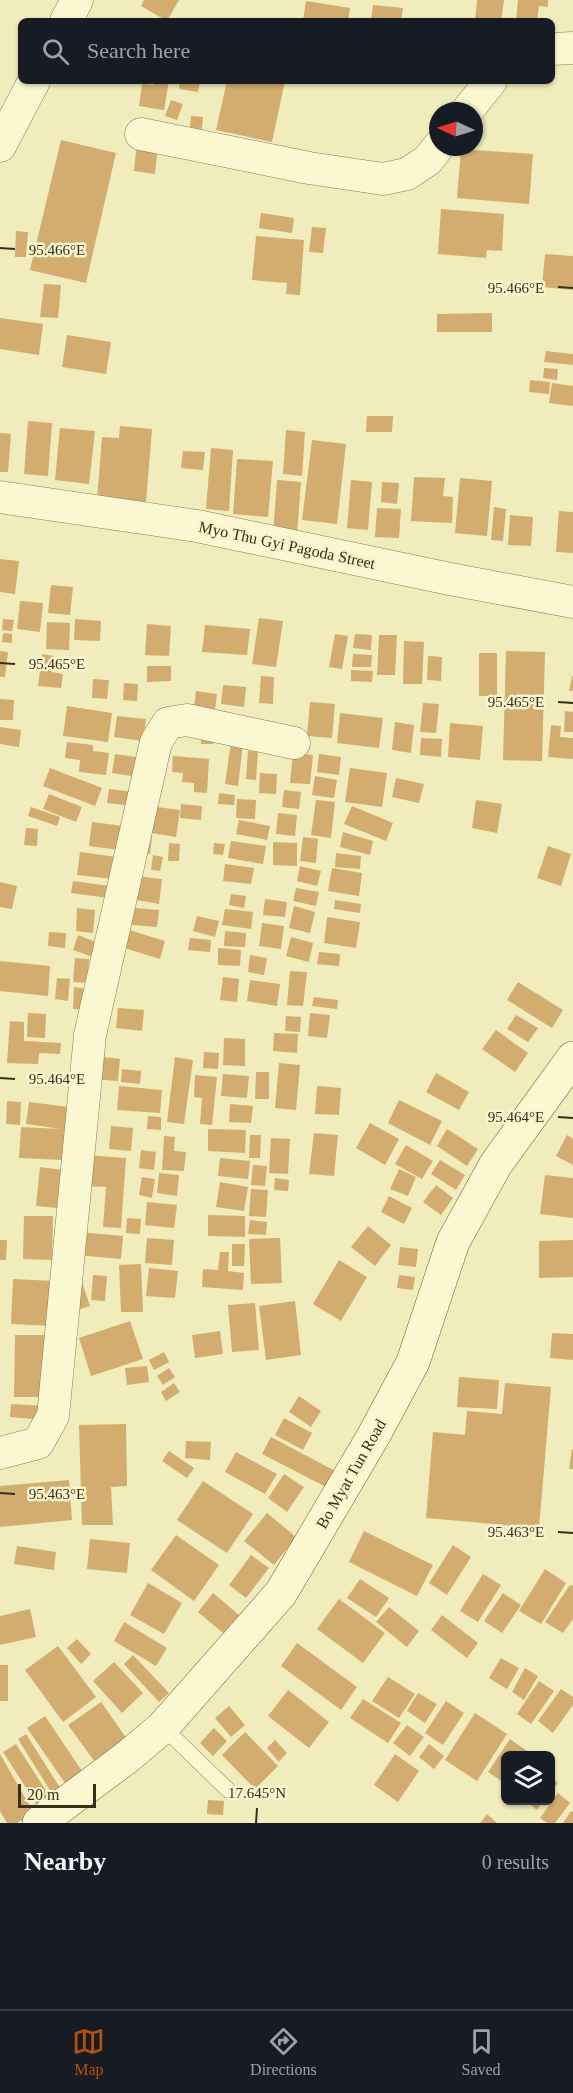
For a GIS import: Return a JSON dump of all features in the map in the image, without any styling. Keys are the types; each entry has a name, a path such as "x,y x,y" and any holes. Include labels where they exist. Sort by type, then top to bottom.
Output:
{"main road":[{"name":"Bo Myat Tun Road","path":"39,1823 126,1758 163,1726 281,1593 313,1542 413,1362 453,1242 496,1164 573,1058"}],"street":[{"path":"68,18 77,0"},
{"path":"555,49 573,48"},
{"path":"0,146 32,84"},
{"path":"474,102 489,84"},
{"path":"141,134 309,168 383,179 406,174 431,156"},
{"name":"Myo Thu Gyi Pagoda Street","path":"0,497 197,526 450,579 573,602"},
{"path":"0,1453 38,1443 53,1416 90,1035 156,742 168,723 187,720 294,743"}],"lane":[{"path":"163,1726 228,1790"}],"building":[{"path":"144,0 179,0 169,18 162,18 141,6"},
{"path":"477,0 504,0 501,18 475,18"},
{"path":"518,0 548,0 548,7 539,6 537,18 516,18"},
{"path":"306,1 350,8 348,18 303,18"},
{"path":"373,5 403,8 401,18 371,18"},
{"path":"142,84 168,84 164,110 139,106"},
{"path":"180,84 199,84 198,92 179,89"},
{"path":"226,84 284,84 272,142 216,130"},
{"path":"171,100 183,104 177,120 165,116"},
{"path":"191,116 203,117 201,139 189,137"},
{"path":"61,140 116,153 86,283 30,270"},
{"path":"137,142 158,145 155,174 134,171"},
{"path":"483,151 533,154 529,204 457,198 460,156 483,156"},
{"path":"441,209 504,214 502,251 487,250 486,258 438,254"},
{"path":"261,213 294,218 292,233 259,228"},
{"path":"312,227 326,228 323,253 309,252"},
{"path":"16,231 28,232 26,257 15,257"},
{"path":"256,236 304,240 300,295 286,294 287,283 252,280"},
{"path":"545,254 573,256 573,290 542,287"},
{"path":"44,284 61,285 58,318 40,317"},
{"path":"492,313 492,332 437,332 437,314"},
{"path":"0,318 43,324 39,355 0,349"},
{"path":"67,335 111,342 106,374 62,367"},
{"path":"546,351 573,354 573,365 544,362"},
{"path":"544,368 558,369 557,380 543,378"},
{"path":"530,380 550,382 549,394 529,392"},
{"path":"552,383 573,386 573,406 549,403"},
{"path":"367,416 393,416 392,432 366,432"},
{"path":"28,421 52,423 48,476 24,474"},
{"path":"120,426 152,429 146,502 97,499 102,437 119,438"},
{"path":"60,428 95,431 89,484 55,480"},
{"path":"286,430 305,432 302,476 283,474"},
{"path":"0,433 11,434 8,472 0,472"},
{"path":"312,440 346,444 337,524 302,520"},
{"path":"211,448 233,450 229,511 206,509"},
{"path":"183,451 205,452 203,470 181,468"},
{"path":"237,459 273,461 268,517 233,514"},
{"path":"414,477 445,478 443,496 453,497 452,523 411,521"},
{"path":"460,478 492,481 487,536 455,533"},
{"path":"277,480 301,482 297,535 273,533"},
{"path":"351,480 372,482 368,530 347,528"},
{"path":"382,482 399,483 397,504 381,502"},
{"path":"494,507 506,509 503,541 491,540"},
{"path":"377,508 401,509 399,538 375,537"},
{"path":"559,511 573,512 573,553 556,552"},
{"path":"510,515 533,517 531,546 508,545"},
{"path":"0,559 19,561 15,594 0,592"},
{"path":"51,585 73,587 70,615 48,613"},
{"path":"20,601 43,603 40,632 17,629"},
{"path":"259,618 283,621 276,667 252,664"},
{"path":"3,619 14,620 12,631 2,630"},
{"path":"75,619 101,621 100,641 74,640"},
{"path":"47,622 70,623 69,650 46,649"},
{"path":"147,624 171,626 169,656 145,655"},
{"path":"205,625 250,629 247,655 202,652"},
{"path":"3,633 12,634 12,643 2,642"},
{"path":"335,634 348,636 342,669 329,667"},
{"path":"355,634 372,635 371,650 353,648"},
{"path":"379,635 397,635 395,675 377,675"},
{"path":"404,641 424,642 422,684 403,684"},
{"path":"0,651 8,652 5,677 0,677"},
{"path":"506,651 545,652 542,761 503,760"},
{"path":"479,653 497,653 497,696 479,696"},
{"path":"42,654 54,656 52,672 63,674 61,688 38,686"},
{"path":"353,654 372,655 371,667 352,667"},
{"path":"428,656 442,657 441,681 427,680"},
{"path":"147,666 171,666 171,681 147,682"},
{"path":"351,670 373,671 372,682 351,681"},
{"path":"261,676 274,677 273,704 259,703"},
{"path":"572,676 573,691 569,691"},
{"path":"93,679 109,680 107,699 92,698"},
{"path":"124,683 138,684 137,701 123,700"},
{"path":"223,685 246,687 244,707 221,704"},
{"path":"196,691 217,694 215,710 194,708"},
{"path":"0,699 14,700 13,720 0,720"},
{"path":"310,702 335,704 332,738 307,736"},
{"path":"423,703 439,704 436,733 420,732"},
{"path":"67,706 112,713 108,742 63,736"},
{"path":"565,711 573,712 573,732 564,732"},
{"path":"340,713 383,718 379,748 337,743"},
{"path":"117,716 146,719 143,741 114,737"},
{"path":"395,722 414,725 411,753 392,750"},
{"path":"450,723 483,726 480,760 448,757"},
{"path":"551,725 561,726 560,737 573,738 573,759 548,757"},
{"path":"0,727 21,730 19,747 0,744"},
{"path":"201,729 213,729 213,744 201,744"},
{"path":"421,738 442,739 441,757 420,755"},
{"path":"67,742 93,745 93,751 109,753 106,775 79,772 80,760 65,758"},
{"path":"231,742 243,744 238,786 225,784"},
{"path":"248,751 258,752 256,780 246,779"},
{"path":"293,753 313,755 310,784 290,783"},
{"path":"115,754 142,758 139,777 112,773"},
{"path":"319,754 341,757 339,775 317,772"},
{"path":"173,756 209,759 207,793 194,792 194,783 182,782 183,773 172,772"},
{"path":"50,768 102,788 95,806 43,786"},
{"path":"350,768 387,773 382,807 345,802"},
{"path":"260,773 277,774 276,794 259,793"},
{"path":"315,776 337,780 334,798 312,795"},
{"path":"396,778 424,784 419,803 392,797"},
{"path":"109,789 134,792 133,806 107,803"},
{"path":"284,790 301,792 299,809 282,807"},
{"path":"219,793 235,795 234,805 218,804"},
{"path":"49,794 82,807 76,822 43,809"},
{"path":"237,799 256,800 255,819 236,818"},
{"path":"316,800 335,802 331,838 311,835"},
{"path":"476,800 502,804 497,833 472,828"},
{"path":"181,804 202,806 201,820 180,818"},
{"path":"149,806 180,810 176,837 145,832"},
{"path":"352,806 393,823 386,841 344,824"},
{"path":"31,807 60,817 57,826 28,816"},
{"path":"278,813 297,815 295,836 276,834"},
{"path":"239,820 270,826 267,840 236,834"},
{"path":"92,822 123,826 120,850 89,846"},
{"path":"26,828 38,829 37,846 24,845"},
{"path":"343,832 373,841 370,855 340,847"},
{"path":"141,836 152,837 150,854 139,852"},
{"path":"303,837 318,839 316,863 300,861"},
{"path":"231,841 266,846 263,864 228,858"},
{"path":"273,842 297,843 297,866 273,865"},
{"path":"169,843 180,844 179,861 168,861"},
{"path":"214,843 225,844 223,855 213,854"},
{"path":"548,846 571,854 561,886 537,878"},
{"path":"80,852 117,857 114,879 77,875"},
{"path":"336,853 361,856 360,869 335,867"},
{"path":"153,855 163,857 160,871 151,870"},
{"path":"225,864 254,868 251,884 223,881"},
{"path":"300,866 321,871 317,886 297,881"},
{"path":"332,868 362,873 359,896 328,891"},
{"path":"128,875 162,879 159,904 125,898"},
{"path":"73,881 110,886 108,898 71,893"},
{"path":"0,882 17,886 12,909 0,907"},
{"path":"296,888 319,892 316,906 293,901"},
{"path":"231,894 246,896 244,908 229,905"},
{"path":"265,899 287,902 285,917 263,915"},
{"path":"335,900 361,904 360,913 334,909"},
{"path":"294,906 315,912 310,933 289,928"},
{"path":"124,907 159,910 157,927 122,924"},
{"path":"77,908 95,910 93,933 76,931"},
{"path":"225,909 253,912 251,929 222,925"},
{"path":"197,916 219,921 215,937 193,931"},
{"path":"327,917 360,922 356,948 324,943"},
{"path":"262,923 284,926 281,949 259,946"},
{"path":"126,929 165,941 160,959 121,947"},
{"path":"225,931 246,933 245,947 224,946"},
{"path":"49,932 66,933 65,948 48,946"},
{"path":"78,935 98,943 93,957 73,950"},
{"path":"291,937 313,943 309,962 286,956"},
{"path":"190,938 211,940 210,952 188,950"},
{"path":"218,948 241,950 240,966 218,965"},
{"path":"319,952 340,954 339,966 317,964"},
{"path":"250,955 267,958 264,975 248,972"},
{"path":"75,958 89,959 87,983 73,982"},
{"path":"0,961 50,966 48,996 0,991"},
{"path":"290,971 307,972 303,1006 287,1005"},
{"path":"223,977 239,979 237,1002 220,1000"},
{"path":"57,978 70,979 68,1001 55,999"},
{"path":"250,980 280,984 277,1006 247,1001"},
{"path":"518,982 563,1010 552,1028 507,1000"},
{"path":"74,987 86,989 85,1010 73,1009"},
{"path":"314,997 338,1000 337,1009 312,1006"},
{"path":"118,1008 144,1010 142,1031 116,1028"},
{"path":"28,1013 46,1014 45,1038 27,1037"},
{"path":"310,1013 330,1015 327,1038 308,1036"},
{"path":"516,1015 538,1028 528,1042 507,1029"},
{"path":"286,1016 301,1017 300,1032 285,1031"},
{"path":"10,1021 24,1022 24,1041 61,1043 60,1054 39,1053 38,1064 7,1063"},
{"path":"496,1030 528,1053 515,1072 482,1049"},
{"path":"274,1033 298,1034 297,1053 273,1051"},
{"path":"224,1038 245,1039 245,1066 223,1065"},
{"path":"204,1052 219,1053 218,1069 203,1068"},
{"path":"94,1056 120,1059 118,1081 92,1079"},
{"path":"175,1057 193,1060 184,1124 167,1122"},
{"path":"279,1063 300,1065 296,1110 275,1108"},
{"path":"122,1069 141,1071 140,1084 121,1082"},
{"path":"256,1072 269,1072 269,1099 255,1099"},
{"path":"436,1073 469,1092 459,1110 426,1092"},
{"path":"223,1074 249,1076 247,1098 221,1096"},
{"path":"195,1075 217,1077 212,1125 200,1124 202,1098 194,1097"},
{"path":"119,1086 162,1090 160,1113 117,1110"},
{"path":"317,1086 341,1088 339,1115 315,1114"},
{"path":"399,1100 442,1121 430,1145 388,1123"},
{"path":"7,1101 21,1102 20,1125 6,1124"},
{"path":"29,1102 69,1107 67,1129 64,1129 63,1160 19,1158 21,1127 61,1129 26,1124"},
{"path":"230,1104 253,1106 251,1123 229,1122"},
{"path":"148,1116 161,1117 161,1130 147,1129"},
{"path":"370,1123 399,1139 385,1165 356,1148"},
{"path":"111,1126 133,1128 131,1151 109,1149"},
{"path":"208,1129 246,1130 245,1153 208,1151"},
{"path":"447,1129 478,1149 467,1166 437,1146"},
{"path":"314,1133 338,1135 334,1176 309,1174"},
{"path":"250,1135 261,1135 260,1158 249,1158"},
{"path":"567,1135 573,1139 573,1165 556,1156"},
{"path":"164,1136 175,1137 174,1151 186,1152 184,1171 162,1170"},
{"path":"271,1138 290,1139 288,1174 269,1173"},
{"path":"406,1145 433,1161 422,1179 395,1164"},
{"path":"141,1150 156,1152 154,1170 139,1168"},
{"path":"85,1155 126,1158 121,1228 103,1227 106,1187 82,1186"},
{"path":"220,1158 250,1161 248,1179 218,1176"},
{"path":"440,1160 465,1175 456,1190 431,1174"},
{"path":"253,1165 267,1166 265,1186 251,1185"},
{"path":"40,1167 62,1170 58,1208 36,1206"},
{"path":"399,1169 416,1177 408,1196 390,1189"},
{"path":"159,1173 179,1175 177,1196 157,1193"},
{"path":"545,1175 573,1178 573,1218 540,1214"},
{"path":"142,1177 155,1179 152,1198 139,1195"},
{"path":"275,1178 289,1180 288,1191 274,1190"},
{"path":"220,1182 248,1187 244,1211 216,1207"},
{"path":"436,1185 453,1198 441,1215 423,1202"},
{"path":"251,1189 268,1190 266,1217 249,1216"},
{"path":"389,1196 412,1208 404,1224 381,1212"},
{"path":"147,1202 177,1205 174,1228 145,1225"},
{"path":"208,1215 245,1216 245,1237 208,1236"},
{"path":"24,1216 53,1216 52,1260 23,1259"},
{"path":"127,1218 141,1219 140,1234 126,1233"},
{"path":"250,1220 267,1222 266,1235 248,1234"},
{"path":"368,1226 391,1245 375,1266 351,1247"},
{"path":"78,1232 123,1236 121,1259 76,1255"},
{"path":"147,1238 174,1240 172,1265 145,1263"},
{"path":"280,1238 282,1283 251,1284 249,1239"},
{"path":"0,1240 7,1240 6,1260 0,1260"},
{"path":"573,1240 573,1277 539,1278 539,1241"},
{"path":"232,1244 245,1244 244,1266 232,1266"},
{"path":"400,1247 418,1249 416,1267 398,1265"},
{"path":"220,1252 229,1252 228,1271 244,1273 243,1290 202,1287 203,1269 218,1270"},
{"path":"339,1260 367,1277 341,1321 313,1304"},
{"path":"141,1264 143,1312 121,1312 119,1265"},
{"path":"149,1268 178,1271 175,1298 146,1296"},
{"path":"93,1275 107,1276 105,1301 91,1300"},
{"path":"399,1275 415,1277 413,1290 397,1288"},
{"path":"13,1279 54,1281 52,1326 11,1324"},
{"path":"81,1279 90,1306 72,1312"},
{"path":"295,1301 301,1355 266,1360 259,1306"},
{"path":"255,1303 259,1350 232,1352 228,1305"},
{"path":"130,1321 143,1359 91,1376 79,1338"},
{"path":"220,1331 223,1354 195,1358 192,1335"},
{"path":"552,1333 573,1334 573,1360 550,1358"},
{"path":"15,1335 51,1335 51,1397 14,1397"},
{"path":"164,1352 169,1362 154,1370 149,1360"},
{"path":"147,1366 149,1382 127,1385 125,1368"},
{"path":"169,1368 175,1377 163,1385 157,1376"},
{"path":"459,1377 499,1380 497,1409 457,1407"},
{"path":"174,1383 180,1392 166,1401 161,1392"},
{"path":"505,1383 551,1387 539,1528 426,1518 433,1432 465,1435 467,1411 502,1414"},
{"path":"299,1396 321,1411 311,1427 289,1412"},
{"path":"11,1404 46,1406 45,1420 10,1417"},
{"path":"284,1418 312,1433 303,1450 275,1435"},
{"path":"126,1424 127,1486 111,1487 113,1525 82,1525 79,1425"},
{"path":"271,1437 337,1472 328,1488 262,1454"},
{"path":"186,1441 211,1442 210,1460 185,1458"},
{"path":"572,1449 573,1469 569,1469"},
{"path":"169,1451 194,1468 187,1478 162,1461"},
{"path":"236,1452 277,1474 265,1494 225,1472"},
{"path":"284,1474 304,1487 287,1512 268,1498"},
{"path":"69,1480 72,1520 0,1527 0,1486"},
{"path":"203,1481 253,1514 227,1553 177,1520"},
{"path":"267,1513 296,1537 274,1565 244,1541"},
{"path":"364,1531 433,1565 417,1596 349,1562"},
{"path":"176,1535 219,1565 194,1601 151,1570"},
{"path":"90,1539 130,1543 127,1573 87,1569"},
{"path":"453,1545 471,1557 447,1595 429,1583"},
{"path":"17,1546 56,1552 54,1570 14,1564"},
{"path":"251,1555 269,1568 246,1598 229,1585"},
{"path":"545,1569 566,1583 541,1624 519,1611"},
{"path":"483,1574 501,1585 478,1622 460,1611"},
{"path":"360,1579 389,1598 376,1617 347,1598"},
{"path":"148,1583 182,1603 164,1634 130,1615"},
{"path":"570,1585 573,1586 573,1619 563,1633 545,1622"},
{"path":"213,1593 239,1615 223,1633 198,1612"},
{"path":"503,1593 521,1605 502,1633 484,1621"},
{"path":"339,1599 385,1633 363,1663 317,1629"},
{"path":"389,1607 419,1631 407,1647 376,1622"},
{"path":"30,1609 36,1637 0,1645 0,1616"},
{"path":"442,1615 478,1643 467,1658 431,1630"},
{"path":"124,1622 167,1648 156,1666 114,1641"},
{"path":"77,1639 91,1654 81,1664 67,1648"},
{"path":"297,1643 357,1687 341,1710 281,1666"},
{"path":"58,1646 96,1697 63,1722 25,1670"},
{"path":"133,1655 169,1693 159,1702 124,1664"},
{"path":"501,1658 519,1668 507,1689 489,1678"},
{"path":"114,1662 143,1693 122,1713 93,1681"},
{"path":"0,1665 8,1665 8,1701 0,1701"},
{"path":"525,1668 538,1676 524,1700 512,1692"},
{"path":"388,1677 415,1694 399,1718 372,1701"},
{"path":"539,1681 554,1691 531,1724 517,1714"},
{"path":"561,1689 573,1697 573,1705 553,1733 538,1721"},
{"path":"288,1690 329,1722 309,1748 268,1716"},
{"path":"418,1693 437,1704 425,1723 407,1711"},
{"path":"363,1699 401,1723 388,1743 350,1718"},
{"path":"446,1701 464,1713 443,1745 425,1733"},
{"path":"101,1702 127,1739 95,1762 68,1725"},
{"path":"229,1706 245,1725 231,1737 215,1718"},
{"path":"475,1713 507,1734 477,1781 445,1760"},
{"path":"45,1716 84,1774 67,1786 27,1728"},
{"path":"407,1725 424,1737 410,1756 393,1743"},
{"path":"214,1728 227,1741 213,1756 200,1743"},
{"path":"245,1732 278,1766 255,1789 222,1755"},
{"path":"26,1734 64,1794 56,1800 18,1739"},
{"path":"510,1739 527,1751 502,1751"},
{"path":"275,1740 287,1753 279,1762 267,1748"},
{"path":"16,1744 54,1803 41,1811 3,1752"},
{"path":"429,1744 444,1756 434,1769 419,1757"},
{"path":"501,1752 501,1781 488,1772"},
{"path":"0,1754 34,1813 17,1823 7,1823 0,1811"},
{"path":"395,1754 419,1771 398,1802 374,1785"},
{"path":"558,1793 570,1803 555,1823 547,1823 540,1818 549,1805 555,1805 555,1797"},
{"path":"208,1800 224,1801 223,1815 207,1814"},
{"path":"531,1805 540,1805 537,1810"},
{"path":"571,1811 573,1812 573,1823 563,1823"},
{"path":"487,1814 497,1823 480,1823"}]}
